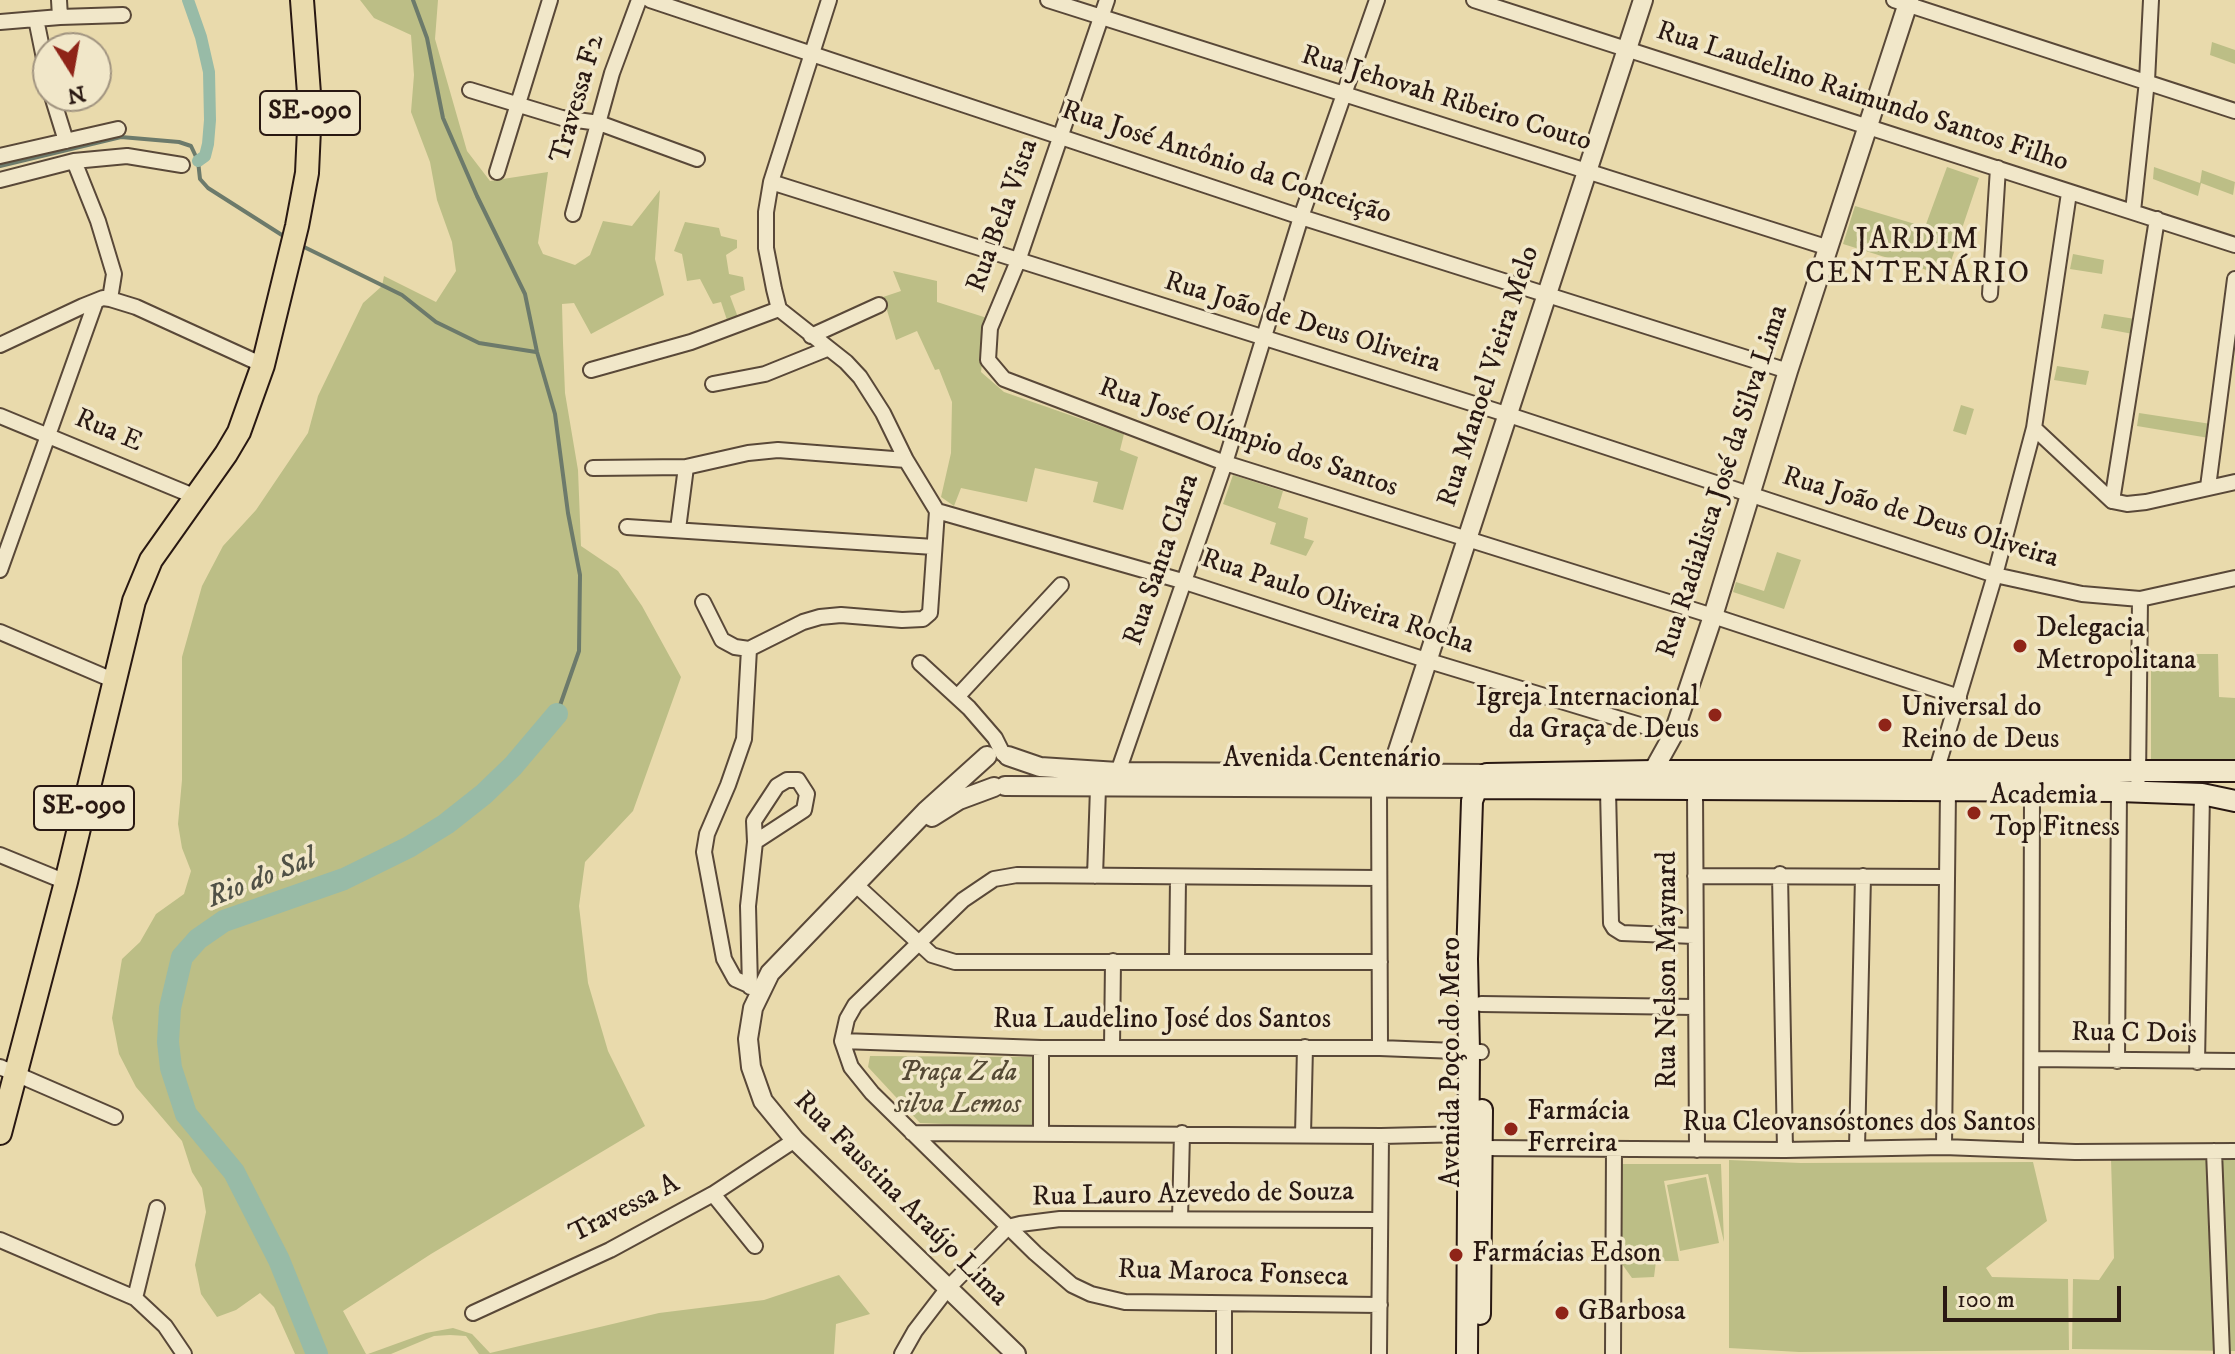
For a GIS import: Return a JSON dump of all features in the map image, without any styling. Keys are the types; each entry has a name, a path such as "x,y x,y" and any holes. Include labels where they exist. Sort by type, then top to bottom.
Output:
{"main road":[{"name":"SE-090","path":"0,1133 8,1070 66,882 141,579 158,549 239,432 263,365 307,173 309,93 302,0"},
{"name":"Avenida Centenário","path":"1488,781 1653,771 1936,772 2025,785 2132,784 2235,801"},
{"name":"Avenida Centenário","path":"1488,781 1608,790 1948,791 2025,785 2132,784 2235,771"},
{"name":"Avenida Poço do Mero","path":"1475,1052 1481,1004 1480,825 1488,781"},
{"name":"Avenida Poço do Mero","path":"1479,1354 1475,1052 1468,928 1472,801 1488,781"},
{"name":"Avenida Poço do Mero","path":"1467,1354 1475,1141"}],"street":[{"path":"59,0 60,17"},
{"path":"497,172 550,0"},
{"name":"Travessa F2","path":"573,214 625,35 639,0"},
{"name":"Rua José Antônio da Conceição","path":"650,0 1301,217 1788,371"},
{"path":"703,602 722,640 749,649 803,622 820,617 841,615 916,620 930,613 937,511 860,377 846,362 779,309 765,229 771,182 829,0"},
{"name":"Rua Jehovah Ribeiro Couto","path":"1048,0 1345,97 1829,248"},
{"name":"Rua Bela Vista","path":"988,360 990,328 1018,261 1107,0"},
{"name":"Rua Santa Clara","path":"1118,772 1225,463 1301,217 1377,0"},
{"name":"Rua Laudelino Raimundo Santos Filho","path":"1474,0 2235,245"},
{"name":"Rua Manoel Vieira Melo","path":"1391,772 1643,0"},
{"path":"2133,211 2147,81 2151,0"},
{"path":"1904,1 2235,111"},
{"name":"Rua Radialista José da Silva Lima","path":"1635,789 1653,771 1673,735 1868,126 1904,1"},
{"path":"0,22 123,15"},
{"path":"36,19 39,32"},
{"path":"470,90 562,118 599,123 697,159"},
{"path":"57,112 66,141"},
{"path":"0,156 118,129"},
{"path":"0,180 74,161 127,156 182,165"},
{"path":"0,570 6,529 49,435 114,274 98,221 74,161"},
{"path":"1990,294 1998,168"},
{"name":"Rua João de Deus Oliveira","path":"771,182 1509,415 1995,575 2082,594 2140,599 2235,578"},
{"path":"1936,772 1995,575 2034,428 2069,193"},
{"path":"2112,501 2157,219"},
{"path":"2208,487 2235,279"},
{"path":"0,345 103,300 128,303 263,365"},
{"path":"811,336 879,305"},
{"path":"591,370 691,342 779,309"},
{"path":"713,384 765,374 827,349"},
{"name":"Rua José Olímpio dos Santos","path":"988,360 1001,376 1015,385 1225,463 1713,616 1959,697"},
{"name":"Rua E","path":"0,416 196,497"},
{"path":"2034,428 2112,501 2127,504 2146,502 2235,482"},
{"path":"593,468 686,467 748,453 778,450 906,460"},
{"path":"678,529 686,467"},
{"name":"Rua Paulo Oliveira Rocha","path":"937,511 1182,581 1429,661 1673,735"},
{"path":"627,527 934,547"},
{"path":"957,697 1061,585"},
{"path":"2117,1061 2140,599"},
{"path":"0,632 115,681"},
{"path":"749,649 744,739 707,834 704,852 724,959 735,979 755,989"},
{"path":"920,663 986,727 1000,755 1015,772 1013,778 1000,787 984,782 980,771 1000,755"},
{"name":"Avenida Centenário","path":"1000,755 1040,767 1118,772 1391,772 1488,781"},
{"name":"Rua Faustina Araújo Lima","path":"1000,755 926,811 755,989 749,1027 751,1067 763,1101 795,1140 1016,1354"},
{"path":"755,842 804,810 807,794 798,780 783,781 754,821 755,842 748,906 755,989"},
{"name":"Avenida Centenário","path":"1000,787 1379,789 1488,781"},
{"path":"2025,785 2032,1059 2031,1150"},
{"name":"Rua Faustina Araújo Lima","path":"894,845 949,806 1000,787"},
{"path":"1095,876 1098,788"},
{"path":"1379,789 1380,1048"},
{"path":"1608,790 1611,923 1616,931 1622,933 1694,936"},
{"name":"Rua Nelson Maynard","path":"1695,790 1697,1150"},
{"path":"1944,1147 1948,791"},
{"path":"2197,1062 2202,794"},
{"path":"0,855 66,882"},
{"path":"1780,874 1785,1150"},
{"path":"842,1041 847,1019 855,1005 963,900 994,879 1017,875 1178,879 1378,878"},
{"path":"1695,876 1945,877"},
{"path":"1857,1148 1863,876"},
{"path":"1177,961 1178,879"},
{"path":"855,884 932,955 955,962 1380,962"},
{"path":"1112,1047 1113,961"},
{"path":"1481,1004 1694,1007"},
{"name":"Rua Laudelino José dos Santos","path":"842,1041 1041,1048 1305,1047 1475,1052"},
{"name":"Rua Maroca Fonseca","path":"842,1041 851,1067 912,1133 1059,1275 1091,1294 1125,1302 1380,1305"},
{"path":"1303,1135 1305,1047"},
{"path":"1041,1048 1041,1134"},
{"name":"Rua C Dois","path":"2032,1059 2235,1061"},
{"path":"8,1070 115,1117"},
{"name":"Rua Cleovansóstones dos Santos","path":"912,1133 1381,1136 1697,1150 1944,1147 2075,1152 2235,1151"},
{"path":"1180,1219 1182,1133"},
{"path":"1379,1354 1381,1136"},
{"name":"Travessa A","path":"473,1313 610,1250 713,1194 795,1140"},
{"path":"1613,1354 1614,1148"},
{"path":"2214,1151 2222,1354"},
{"path":"713,1194 755,1246"},
{"path":"135,1298 157,1208"},
{"name":"Rua Lauro Azevedo de Souza","path":"1008,1227 1060,1219 1380,1220"},
{"path":"902,1354 915,1331 948,1288 1008,1227"},
{"path":"0,1240 135,1298 165,1326 184,1354"},
{"path":"1224,1304 1224,1354"}],"green space":[{"path":"360,0 438,0 435,39 467,151 490,181 548,172 538,243 543,254 575,265 590,255 603,221 632,226 660,190 655,259 664,295 591,334 574,303 562,304 565,393 578,470 581,546 618,571 642,606 681,677 633,811 585,862 579,906 588,983 608,1051 645,1126 431,1254 343,1311 366,1354 295,1354 274,1307 260,1293 236,1310 217,1317 201,1294 195,1265 206,1212 202,1188 192,1172 182,1141 136,1087 119,1054 112,1018 122,959 140,942 156,914 184,894 191,871 182,848 178,824 182,780 182,657 202,586 223,546 256,510 308,433 318,396 363,303 382,286 384,276 436,302 456,271 452,242 437,200 430,162 411,112 414,75 411,35 374,18"},
{"path":"2212,42 2235,50 2235,64 2210,55"},
{"path":"1947,167 1979,178 1946,276 1843,244 1855,206 1925,227"},
{"path":"2154,167 2200,183 2202,170 2235,182 2233,195 2201,183 2198,196 2153,179"},
{"path":"685,222 719,228 721,236 737,240 737,248 726,255 729,274 743,277 745,290 730,296 739,320 728,323 721,302 713,304 700,279 687,281 682,254 674,251"},
{"path":"2073,254 2104,260 2102,274 2070,269"},
{"path":"893,271 937,281 937,302 987,318 981,372 1004,392 1124,434 1120,450 1138,457 1123,510 1093,502 1098,482 1035,468 1027,502 961,488 954,506 941,497 951,453 952,402 939,369 935,370 917,331 896,340 883,297 901,291"},
{"path":"2104,314 2135,319 2133,334 2101,328"},
{"path":"2057,366 2089,371 2086,385 2054,380"},
{"path":"1961,405 1974,409 1966,435 1953,431"},
{"path":"2139,413 2211,424 2209,438 2137,426"},
{"path":"1233,475 1283,491 1278,508 1308,518 1304,538 1314,541 1306,556 1270,544 1276,523 1223,504"},
{"path":"1777,552 1801,560 1784,609 1733,592 1736,582 1764,591"},
{"path":"2151,654 2218,654 2219,697 2235,698 2235,759 2151,759"},
{"name":"Praça Z da silva Lemos","path":"870,1056 1035,1057 1036,1128 920,1123 868,1067"},
{"path":"2111,1159 2235,1160 2235,1351 2072,1349 2073,1279 2099,1280 2114,1258"},
{"path":"1729,1160 1801,1163 2033,1162 2047,1221 1986,1268 1992,1277 2068,1279 2069,1350 1799,1352 1729,1348"},
{"path":"1622,1164 1721,1164 1724,1242 1708,1174 1664,1181 1679,1261 1656,1261 1654,1277 1632,1278 1622,1264"},
{"path":"1706,1177 1719,1243 1680,1251 1667,1185"},
{"path":"839,1275 870,1314 836,1324 834,1354 479,1354 466,1336 450,1335 434,1336 391,1354 368,1354 426,1333 453,1328 472,1334 490,1353 659,1313 764,1300"}],"waterway":[{"path":"188,0 209,72 208,144 205,156 198,161"},
{"path":"413,0 427,38 443,118 525,294 537,352 555,414 580,575 579,651 557,714"},
{"path":"0,166 121,137 179,142 191,146 198,161 200,179 208,188 285,237"},
{"path":"300,245 402,295 436,322 479,343 536,352"},
{"name":"Rio do Sal","path":"317,1354 279,1260 234,1172 186,1114 171,1068 168,1042 170,1008 182,957 198,939 224,921 344,879 409,847 446,824 513,766 557,714"}],"place":[{"name":"Delegacia Metropolitana","path":"2020,646"},
{"name":"Igreja Internacional da Graça de Deus","path":"1715,715"},
{"name":"Universal do Reino de Deus","path":"1885,725"},
{"name":"Academia Top Fitness","path":"1974,813"},
{"name":"Farmácia Ferreira","path":"1511,1129"},
{"name":"Farmácias Edson","path":"1456,1255"},
{"name":"GBarbosa","path":"1562,1313"}],"district":[{"name":"JARDIM CENTENÁRIO","path":"1918,259"}]}
